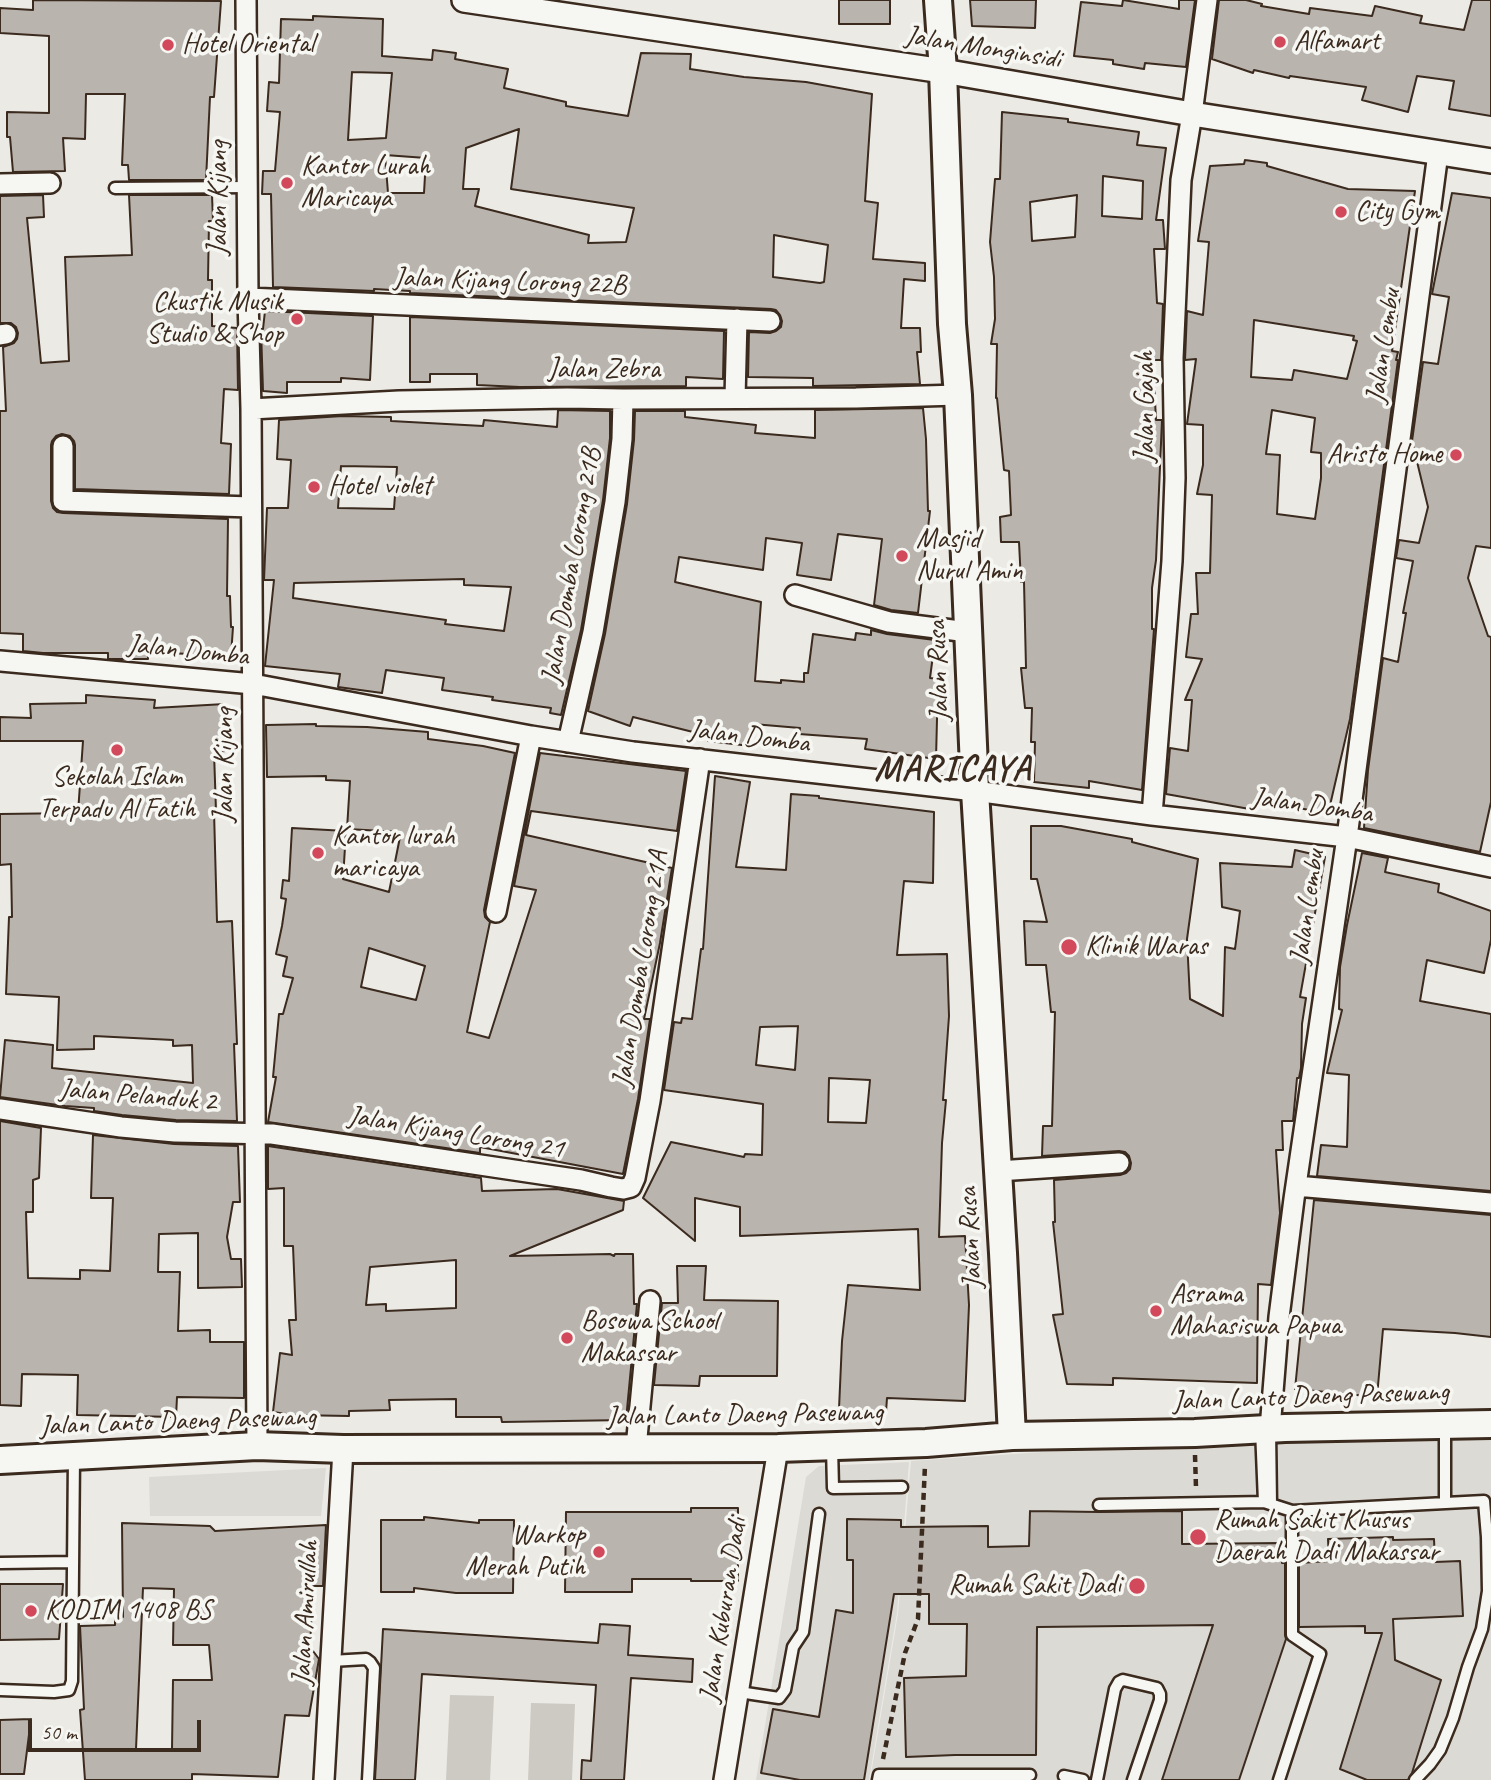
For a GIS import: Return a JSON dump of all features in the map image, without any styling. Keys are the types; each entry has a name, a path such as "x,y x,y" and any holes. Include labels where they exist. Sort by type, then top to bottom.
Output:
{"main road":[{"name":"Jalan Rusa","path":"939,0 975,791 1012,1436"},
{"name":"Jalan Lanto Daeng Pasewang","path":"0,1460 257,1446 343,1449 778,1448 926,1443 1012,1436 1491,1424"}],"street":[{"name":"Jalan Kijang","path":"246,0 253,684 263,1133 257,1446"},
{"name":"Jalan Monginsidi","path":"464,0 577,13 1491,161"},
{"name":"Jalan Gajah","path":"1153,815 1172,561 1177,232 1181,180 1207,0"},
{"name":"Jalan Lembu","path":"1266,1429 1296,1186 1347,837 1438,153"},
{"path":"0,184 50,183"},
{"name":"Jalan Kijang Lorong 22B","path":"248,298 770,321"},
{"path":"735,398 737,319"},
{"name":"Jalan Zebra","path":"251,409 399,401 958,395"},
{"name":"Jalan Domba Lorong 21B","path":"568,742 593,632 615,502 622,439 623,399"},
{"path":"63,446 63,501 251,507"},
{"path":"795,595 888,622 968,632"},
{"name":"Jalan Domba","path":"0,661 253,684 531,736 633,752 1347,837 1491,867"},
{"path":"496,912 531,736"},
{"name":"Jalan Domba Lorong 21A","path":"631,1187 649,1101 700,759"},
{"name":"Jalan Pelanduk 2","path":"0,1109 174,1132 263,1133"},
{"name":"Jalan Kijang Lorong 21","path":"263,1133 581,1180 623,1189 631,1187"},
{"path":"998,1171 1119,1163"},
{"path":"1296,1186 1491,1203"},
{"path":"636,1448 649,1301"},
{"name":"Jalan Kuburan Dadi","path":"724,1780 778,1448"},
{"name":"Jalan Amirullah","path":"324,1780 343,1449"}],"lane":[{"path":"115,188 247,187"},
{"path":"1445,1425 1445,1503"},
{"path":"1266,1429 1268,1503"},
{"path":"832,1446 833,1488 902,1487"},
{"path":"0,1690 69,1690 73,1672 74,1455"},
{"path":"1099,1505 1268,1503 1292,1511 1484,1501 1488,1591 1482,1629 1453,1718 1437,1754 1415,1780"},
{"path":"1279,1780 1320,1654 1292,1635 1292,1511"},
{"path":"739,1692 779,1698 785,1690 793,1647 803,1632 819,1514"},
{"path":"0,1563 74,1562"},
{"path":"331,1661 366,1659 374,1668 368,1780"},
{"path":"1097,1780 1115,1689 1123,1680 1157,1688 1160,1694 1133,1780"},
{"path":"879,1778 1030,1775"},
{"path":"1064,1776 1083,1780"}],"path":[{"path":"879,1778 905,1653 918,1619 926,1443"},
{"path":"1196,1462 1196,1503"}],"shaded area":[{"name":"Rumah Sakit Khusus Daerah Dadi Makassar","path":"1491,1435 1491,1780 870,1780 898,1614 911,1461 1102,1448"},
{"path":"909,1462 897,1613 869,1780 756,1780 806,1477 819,1466"},
{"path":"326,1468 321,1516 150,1516 149,1477"},
{"path":"450,1695 494,1696 490,1780 446,1780"},
{"path":"531,1703 575,1704 572,1780 528,1780"}],"building":[{"path":"33,0 221,1 214,97 210,97 206,180 129,180 128,165 122,165 125,94 86,94 85,139 63,138 65,171 13,172 10,137 7,137 7,112 49,113 49,36 0,33 0,8 33,10"},
{"path":"839,0 890,0 890,24 839,24"},
{"path":"970,0 1036,0 1035,28 972,26"},
{"path":"1123,0 1179,9 1179,0 1195,0 1186,67 1145,63 1144,69 1113,64 1113,60 1074,56 1081,2 1122,6"},
{"path":"1219,0 1246,0 1262,4 1261,6 1309,14 1310,8 1372,16 1375,6 1422,16 1420,23 1464,30 1472,0 1491,0 1491,116 1449,109 1454,81 1417,76 1408,112 1362,100 1366,87 1290,76 1289,78 1254,70 1253,73 1212,59"},
{"path":"313,16 383,19 382,56 432,60 433,50 456,53 455,59 508,69 504,88 566,102 566,106 628,116 641,53 691,54 690,69 806,82 872,94 865,201 878,203 873,259 925,263 925,281 904,279 901,328 920,328 921,352 917,352 920,384 813,386 813,378 748,377 749,332 770,333 781,327 780,315 771,309 410,293 374,289 273,287 271,194 262,194 263,171 275,171 280,112 267,111 269,82 279,83 281,19 313,20","holes":["352,72 392,73 386,138 348,140","519,129 511,189 634,208 626,242 588,243 589,235 475,206 479,189 463,189 466,148","385,155 426,158 424,193 388,193","774,235 828,245 824,282 773,277"]},
{"path":"1002,112 1068,119 1068,122 1139,132 1137,145 1166,148 1156,220 1163,220 1165,249 1154,249 1157,303 1163,304 1161,360 1153,360 1156,420 1162,420 1156,560 1152,588 1154,629 1142,790 1089,781 1089,788 1034,782 1032,708 1025,708 1021,668 1026,668 1024,582 1021,582 1019,542 1001,542 1000,517 1011,515 1009,471 1004,470 996,398 997,344 991,344 995,319 990,242 995,179 1000,179","holes":["1103,176 1143,181 1142,219 1102,216","1077,195 1075,237 1032,241 1030,202"]},
{"path":"1245,160 1267,163 1267,166 1348,189 1415,191 1392,351 1398,352 1398,360 1350,719 1328,814 1256,799 1255,810 1166,794 1170,748 1188,751 1192,700 1185,700 1202,659 1186,657 1191,614 1198,614 1196,573 1210,573 1212,495 1197,494 1203,465 1203,425 1187,424 1196,359 1185,360 1187,311 1203,315 1209,242 1198,241 1210,166 1244,164","holes":["1254,320 1354,336 1353,340 1357,341 1347,379 1294,370 1292,380 1251,377","1272,410 1315,418 1311,452 1321,453 1321,478 1315,519 1277,514 1280,455 1266,454"]},
{"path":"1452,193 1491,198 1491,548 1476,546 1468,578 1488,636 1491,637 1491,802 1480,852 1364,828 1368,770 1383,658 1398,662 1406,613 1403,613 1413,561 1396,558 1399,540 1419,543 1428,507 1412,441 1423,362 1438,364 1449,297 1432,294"},
{"path":"43,195 44,217 27,218 41,363 69,361 65,257 132,255 129,195 212,195 213,221 209,221 208,280 212,280 212,326 237,328 238,390 224,389 221,443 231,444 229,494 75,489 75,445 70,436 62,434 56,436 51,445 51,501 57,512 63,513 228,519 227,596 230,596 233,627 231,656 148,652 148,659 108,659 108,653 43,653 23,651 23,634 0,633 0,411 6,411 3,347 14,343 18,333 11,323 0,323 0,196"},
{"path":"265,311 373,316 370,380 341,378 341,382 287,382 287,393 263,391 261,329"},
{"path":"410,317 724,331 723,379 686,377 686,386 520,387 477,385 477,374 430,374 430,382 410,382"},
{"path":"923,408 930,511 918,613 874,605 882,539 838,534 831,580 797,575 802,543 766,538 763,570 679,557 675,582 761,602 755,681 804,682 804,673 808,673 813,634 855,640 856,633 871,635 871,630 935,640 930,678 938,679 936,759 865,749 867,739 799,734 800,728 753,724 750,746 708,741 709,736 633,717 630,726 588,711 605,634 627,504 635,411 685,411 685,417 756,425 755,433 815,438 815,410"},
{"path":"558,410 610,411 610,438 603,500 581,630 561,715 550,713 551,708 442,690 444,678 386,670 382,693 338,687 340,674 265,666 274,580 264,580 267,508 288,508 291,460 277,459 279,420 343,416 391,417 391,421 483,426 484,420 557,427","holes":["341,466 397,467 394,509 338,508","464,579 464,585 511,587 504,631 445,624 446,620 293,598 294,583"]},
{"path":"86,695 155,700 154,708 225,704 226,751 214,752 217,922 232,921 237,1121 176,1120 122,1115 94,1111 94,1108 0,1097 5,1040 53,1045 52,1068 193,1083 192,1045 173,1046 173,1040 94,1036 94,1049 57,1050 59,997 6,994 9,917 12,917 11,864 0,865 0,814 78,813 83,741 0,741 0,717 31,718 30,704 86,703"},
{"path":"316,724 428,732 428,739 515,753 484,910 485,917 490,922 467,1032 489,1038 536,890 514,886 540,753 686,771 677,831 531,811 526,835 672,868 644,1019 650,1019 623,1174 480,1147 480,1153 268,1122 276,1077 273,1077 279,1014 283,1014 293,978 283,976 287,957 276,954 286,899 281,898 283,880 289,881 292,828 346,831 343,879 389,892 401,832 347,829 350,781 326,780 326,776 267,777 266,725","holes":["369,948 425,966 416,1000 361,987"]},
{"path":"715,776 750,782 736,867 786,870 791,794 934,812 933,883 904,881 897,955 947,954 949,1016 943,1100 946,1100 939,1237 965,1236 969,1305 965,1401 887,1398 886,1412 839,1409 848,1285 920,1290 918,1229 740,1236 740,1207 695,1198 695,1241 643,1198 671,1142 744,1157 745,1154 762,1155 763,1104 664,1090 674,1022 681,1023 682,1018 692,1019 703,949","holes":["798,1026 795,1070 756,1065 760,1027","829,1078 870,1080 866,1123 828,1122"]},
{"path":"1031,826 1061,826 1132,839 1132,842 1198,859 1187,939 1190,999 1223,1016 1225,947 1235,949 1240,911 1222,907 1220,863 1292,867 1295,850 1325,857 1300,997 1306,998 1302,1024 1301,1068 1297,1078 1293,1121 1282,1121 1283,1150 1276,1150 1280,1213 1271,1285 1258,1284 1257,1383 1113,1378 1113,1385 1067,1384 1053,1315 1063,1314 1053,1222 1054,1180 1120,1175 1130,1169 1131,1163 1125,1152 1119,1151 1042,1156 1043,1126 1052,1126 1055,1012 1051,1012 1046,965 1026,965 1024,921 1047,922 1037,879 1031,879"},
{"path":"1362,853 1388,858 1385,872 1439,884 1438,892 1491,911 1491,940 1484,973 1427,960 1420,1001 1491,1014 1491,1191 1317,1176 1321,1145 1347,1147 1349,1075 1327,1073 1342,1010 1339,1009 1340,967"},
{"path":"0,1121 41,1128 39,1178 33,1180 33,1212 26,1212 28,1278 80,1279 80,1270 110,1271 113,1198 91,1198 93,1135 174,1144 238,1146 240,1202 233,1202 227,1237 231,1259 241,1259 242,1287 198,1288 198,1233 159,1234 158,1272 180,1272 178,1331 210,1330 210,1342 244,1342 244,1398 177,1397 176,1417 77,1415 78,1375 22,1374 21,1406 0,1405"},
{"path":"268,1146 481,1178 482,1191 557,1189 624,1201 623,1210 510,1256 633,1254 634,1304 637,1304 626,1420 502,1422 501,1417 456,1417 456,1399 389,1400 390,1410 349,1411 349,1416 273,1412 280,1353 292,1355 289,1320 296,1320 293,1246 284,1246 284,1188 268,1189","holes":["456,1260 456,1308 386,1311 386,1304 366,1305 370,1267"]},
{"path":"1314,1200 1491,1215 1491,1337 1383,1329 1377,1397 1295,1389"},
{"path":"677,1266 706,1266 704,1300 778,1301 777,1376 700,1376 699,1386 654,1385 662,1303 678,1303"},
{"path":"691,1508 738,1508 738,1581 632,1579 632,1592 565,1592 566,1512 691,1512"},
{"path":"1030,1511 1182,1511 1182,1544 1281,1543 1282,1563 1285,1563 1286,1639 1239,1780 1162,1780 1213,1625 1037,1627 1036,1755 906,1757 904,1678 966,1676 967,1624 929,1624 929,1594 894,1594 864,1780 800,1780 761,1773 773,1709 819,1717 836,1610 853,1613 853,1560 847,1560 847,1519 901,1520 901,1527 988,1526 988,1547 1029,1546"},
{"path":"424,1517 479,1523 479,1520 514,1520 513,1593 456,1593 414,1588 414,1592 381,1592 381,1520 424,1520"},
{"path":"122,1523 210,1526 215,1531 326,1525 323,1586 313,1586 310,1647 319,1659 309,1716 285,1715 278,1777 192,1774 192,1780 85,1780 80,1710 84,1709 80,1626 115,1625 115,1617 123,1617","holes":["143,1588 174,1589 173,1645 209,1645 212,1680 173,1680 172,1749 136,1749"]},
{"path":"1393,1537 1393,1540 1434,1539 1435,1562 1460,1561 1463,1616 1393,1619 1395,1660 1441,1680 1408,1780 1367,1780 1340,1769 1382,1633 1365,1633 1365,1626 1299,1627 1299,1563 1329,1561 1328,1539"},
{"name":"KODIM 1408 BS","path":"0,1584 63,1584 59,1639 0,1640"},
{"path":"600,1624 630,1626 628,1655 693,1659 692,1682 631,1678 624,1780 581,1780 582,1760 591,1761 596,1685 422,1674 415,1780 375,1780 383,1629 598,1643"},
{"path":"31,1719 24,1774 0,1774 0,1720"}],"place":[{"name":"Alfamart","path":"1280,42"},
{"name":"Hotel Oriental","path":"168,45"},
{"name":"Kantor Lurah Maricaya","path":"287,183"},
{"name":"City Gym","path":"1341,212"},
{"name":"Ckustik Musik Studio & Shop","path":"297,319"},
{"name":"Aristo Home","path":"1456,455"},
{"name":"Hotel violet","path":"314,487"},
{"name":"Masjid Nurul Amin","path":"902,556"},
{"name":"Sekolah Islam Terpadu Al Fatih","path":"117,750"},
{"name":"Kantor lurah maricaya","path":"318,853"},
{"name":"Klinik Waras","path":"1069,947"},
{"name":"Asrama Mahasiswa Papua","path":"1156,1311"},
{"name":"Bosowa School Makassar","path":"567,1338"},
{"name":"Rumah Sakit Khusus Daerah Dadi Makassar","path":"1198,1537"},
{"name":"Warkop Merah Putih","path":"599,1552"},
{"name":"Rumah Sakit Dadi","path":"1137,1586"},
{"name":"KODIM 1408 BS","path":"31,1611"}],"district":[{"name":"MARICAYA","path":"953,771"}]}
